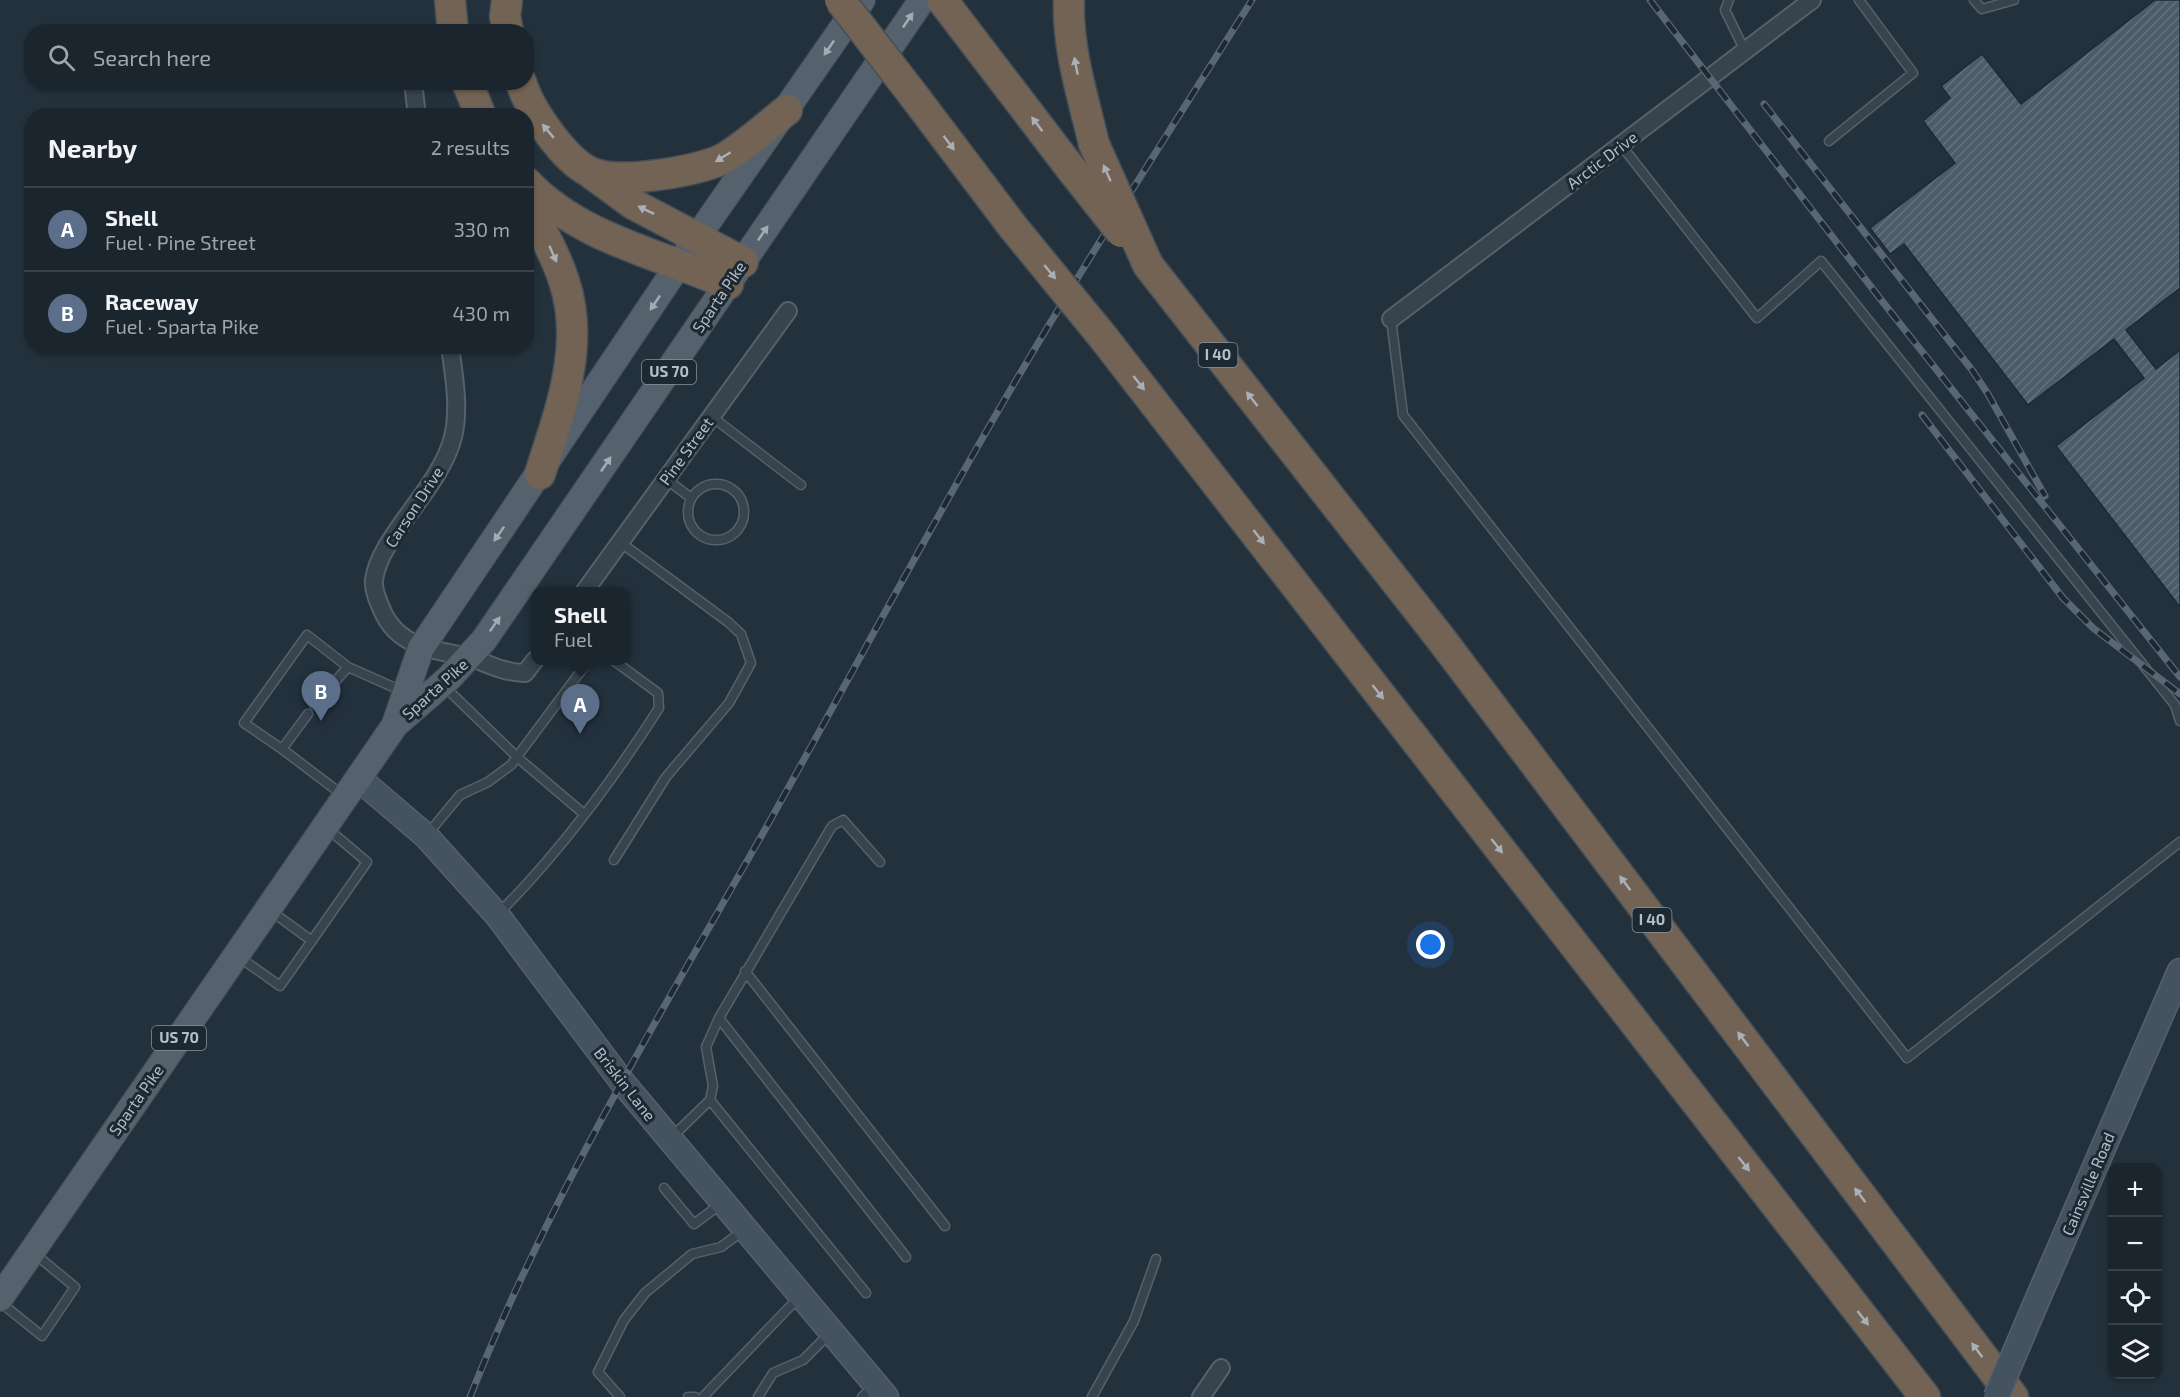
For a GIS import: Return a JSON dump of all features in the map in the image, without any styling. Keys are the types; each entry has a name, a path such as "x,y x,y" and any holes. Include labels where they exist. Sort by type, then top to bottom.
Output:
{"highway":[{"path":"450,0 452,24"},
{"path":"506,24 507,0"},
{"path":"840,0 1013,227 1103,337 1925,1397"},
{"path":"1069,0 1068,17 1075,65 1094,144 1148,265"},
{"name":"I 40","path":"950,11 1072,170 1441,639 2013,1397"},
{"path":"470,90 478,108"},
{"path":"523,90 532,108"},
{"path":"590,172 617,177 650,177 718,161 787,110"},
{"path":"534,111 542,125 565,151 590,172 633,204 698,236 736,273"},
{"path":"534,189 563,213 592,231 682,264 736,273"},
{"path":"534,218 565,282 572,318 567,383 540,474"}],"main road":[{"name":"Sparta Pike","path":"395,725 421,648 682,264 698,236 862,0"},
{"name":"Sparta Pike","path":"0,1300 395,725 471,657 921,0"}],"street":[{"name":"Arctic Drive","path":"1391,319 1812,0"},
{"path":"414,90 416,108"},
{"name":"Pine Street","path":"587,587 788,311"},
{"name":"Carson Drive","path":"421,648 393,628 385,618 374,582 381,558 424,496 440,468 453,436 456,398 451,354"},
{"path":"421,648 471,657 497,670 525,673 531,665"},
{"name":"Briskin Lane","path":"351,787 426,836 497,915 623,1083 831,1332 875,1393"},
{"name":"Cainsville Road","path":"1996,1397 2180,971"},
{"path":"1201,1397 1221,1368"}],"lane":[{"path":"1729,0 1725,10 1745,51"},
{"path":"1829,141 1913,73 1859,0"},
{"path":"1974,0 1982,9 2014,0"},
{"path":"1621,145 1757,318 1821,261 2175,705 2180,721"},
{"path":"1391,319 1403,415 1907,1058 2180,843"},
{"path":"711,416 801,485"},
{"path":"666,478 691,498"},
{"path":"705,484 725,485 742,501 744,516 742,524 737,531 721,540 704,537 696,532 688,516 691,498 705,484"},
{"path":"614,860 666,777 729,703 751,663 741,634 620,542"},
{"path":"351,787 282,749 244,723 307,635 348,667 405,692"},
{"path":"426,836 460,795 488,782 517,757 585,665"},
{"path":"497,915 530,882 584,814 659,708 658,693 620,665"},
{"path":"314,705 348,667"},
{"path":"442,684 517,757 584,814"},
{"path":"282,749 308,714"},
{"path":"669,1139 710,1100 713,1086 706,1047 719,1018 831,826 843,820 880,862"},
{"path":"236,954 280,986 367,862 325,826"},
{"path":"268,908 312,941"},
{"path":"746,971 945,1226"},
{"path":"719,1018 906,1257"},
{"path":"710,1100 866,1293"},
{"path":"664,1188 694,1224 723,1202"},
{"path":"620,1397 598,1372 624,1320 645,1293 692,1254 721,1247 745,1229"},
{"path":"0,1300 42,1336 75,1287 32,1252"},
{"path":"1092,1397 1134,1320 1156,1259"},
{"path":"703,1397 800,1295"},
{"path":"758,1397 772,1373 803,1360 831,1332"},
{"path":"688,1397 695,1397"}],"building":[{"path":"2155,0 2180,0 2180,288 2126,330 2156,369 2180,350 2180,607 2056,446 2144,378 2114,339 2028,405 1904,244 1890,254 1870,228 1955,163 1923,121 1950,98 1941,86 1982,54 2021,104"}],"railway":[{"path":"470,1397 535,1250 647,1036 767,826 994,418 1121,208 1252,0"},
{"path":"1650,0 1882,301 2180,677"},
{"path":"1764,104 1972,370 1988,394 2045,496"},
{"path":"1922,415 2063,598 2093,628 2180,694"}],"place":[{"name":"Raceway","path":"321,721"},
{"name":"Shell","path":"580,734"}]}
